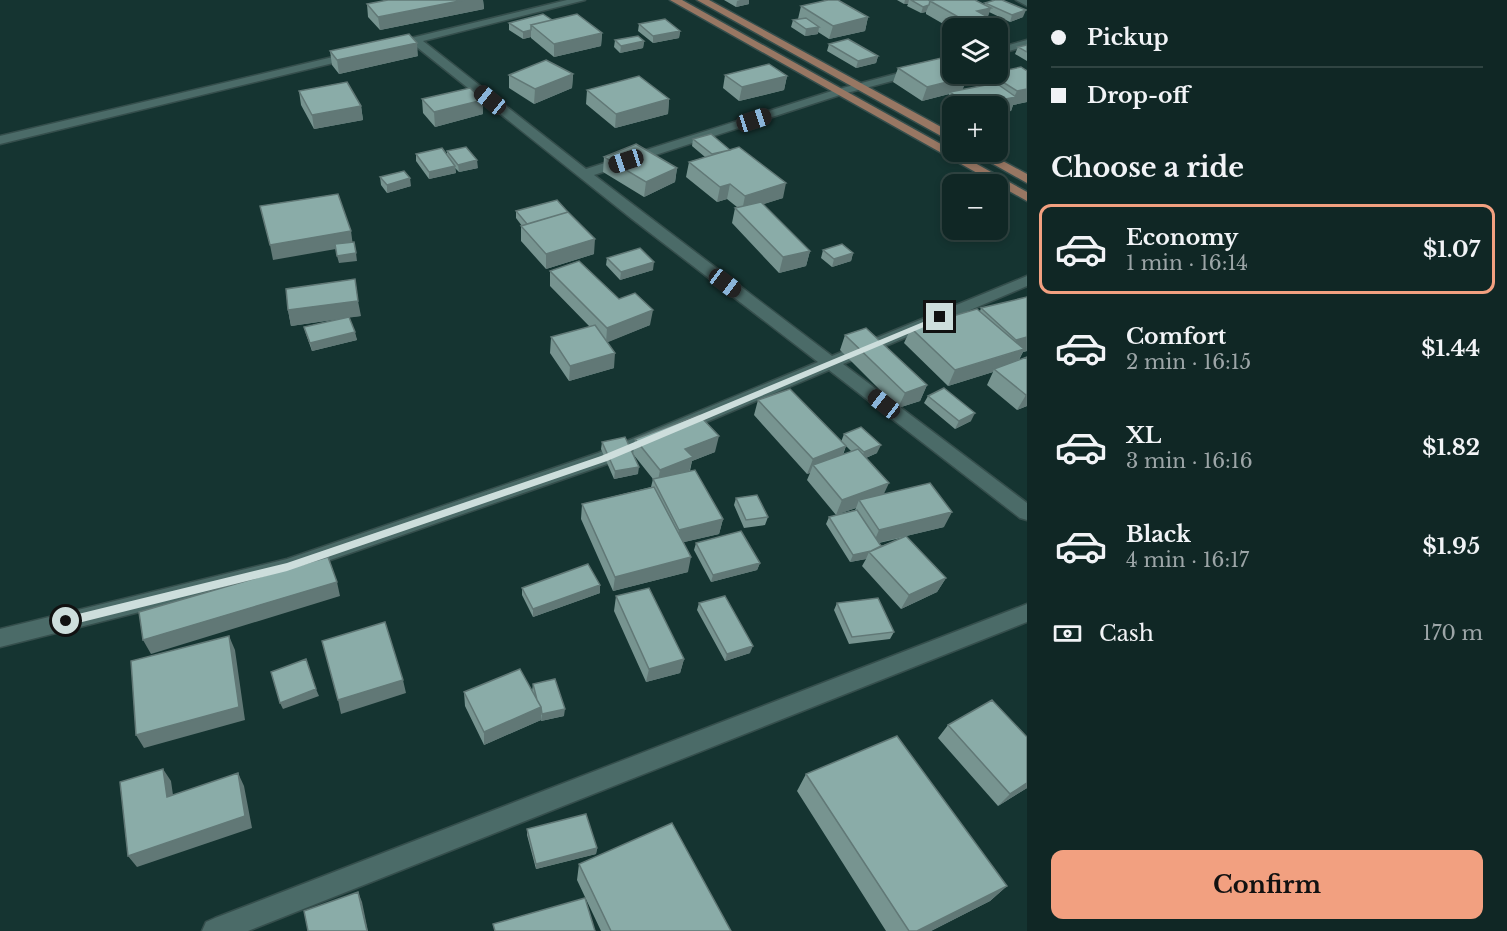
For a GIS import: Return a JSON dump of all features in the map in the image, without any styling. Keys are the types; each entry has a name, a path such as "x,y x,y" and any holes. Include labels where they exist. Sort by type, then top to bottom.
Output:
{"main road":[{"path":"675,0 1027,197"},
{"path":"702,0 942,132"},
{"path":"997,162 1027,178"}],"street":[{"path":"392,46 580,0"},
{"path":"1021,0 1027,3"},
{"path":"415,40 584,174 1027,513"},
{"path":"1008,48 1027,43"},
{"path":"0,140 369,51"},
{"path":"584,174 839,92 942,65"},
{"path":"0,638 298,563 604,458 1027,281"},
{"path":"214,931 319,902 1027,613"}],"building":[{"path":"388,0 464,0 378,17 367,4"},
{"path":"838,0 868,17 833,26 801,6"},
{"path":"911,0 935,0 923,7"},
{"path":"975,0 991,8 977,11 988,17 960,18 930,1"},
{"path":"1002,0 1026,10 1012,15 985,3"},
{"path":"543,14 552,20 531,25 531,30 523,32 509,23"},
{"path":"577,14 602,33 554,44 531,25"},
{"path":"806,18 819,27 806,29 793,20"},
{"path":"665,19 680,31 653,36 639,24"},
{"path":"409,34 417,43 337,60 330,51"},
{"path":"638,36 644,41 621,46 615,40"},
{"path":"848,39 878,56 858,61 829,44"},
{"path":"1027,45 1027,52 1018,47"},
{"path":"942,58 942,83 927,87 898,68"},
{"path":"546,60 573,74 535,89 509,75"},
{"path":"769,64 787,76 742,87 725,75"},
{"path":"1021,67 1027,71 1027,89 1017,91 1006,84 1008,84 1008,70"},
{"path":"639,76 669,99 616,114 587,90"},
{"path":"347,82 361,106 312,115 299,91"},
{"path":"997,84 1016,97 956,96 950,92"},
{"path":"470,88 483,100 434,112 422,99"},
{"path":"711,134 730,150 712,154 693,139"},
{"path":"636,144 677,168 646,182 604,157"},
{"path":"466,147 477,160 458,165 447,151"},
{"path":"739,147 786,183 745,196 730,184 720,187 689,162"},
{"path":"442,148 455,166 429,172 416,154"},
{"path":"404,171 410,178 387,185 380,177"},
{"path":"338,194 351,231 270,245 260,206"},
{"path":"557,200 568,212 527,224 516,211"},
{"path":"761,202 810,251 783,257 735,208"},
{"path":"568,212 595,239 546,254 521,226"},
{"path":"354,242 356,253 337,256 335,244"},
{"path":"842,244 853,253 834,259 823,250"},
{"path":"640,248 654,262 621,272 607,258"},
{"path":"579,261 619,299 635,293 653,310 607,328 550,271"},
{"path":"355,279 358,301 288,310 286,289"},
{"path":"1027,297 1027,337 1016,340 981,308"},
{"path":"977,309 1024,349 955,370 911,328"},
{"path":"349,317 355,332 310,343 304,327"},
{"path":"595,325 615,353 570,366 551,337"},
{"path":"866,328 927,385 905,393 845,335"},
{"path":"1027,357 1027,394 1026,395 994,369"},
{"path":"944,388 975,413 959,421 928,396"},
{"path":"790,389 846,446 813,459 758,400"},
{"path":"699,415 719,436 685,449 693,457 660,470 635,439"},
{"path":"861,427 881,445 864,452 844,434"},
{"path":"625,437 639,467 615,471 602,442"},
{"path":"858,449 889,483 842,500 813,465"},
{"path":"695,470 723,519 679,530 653,479"},
{"path":"930,483 952,512 879,530 859,500"},
{"path":"654,487 691,557 615,577 582,504"},
{"path":"757,495 768,517 746,520 736,498"},
{"path":"857,510 881,546 853,555 829,517"},
{"path":"741,531 760,563 713,575 696,543"},
{"path":"906,536 946,578 909,595 869,552"},
{"path":"328,557 337,582 143,640 139,612"},
{"path":"588,564 600,585 533,609 522,588"},
{"path":"649,588 684,659 649,669 616,596"},
{"path":"725,596 753,646 727,654 699,603"},
{"path":"878,598 894,632 852,637 837,603"},
{"path":"385,622 403,680 338,700 322,641"},
{"path":"229,636 239,707 136,735 131,661"},
{"path":"306,659 316,689 280,703 271,672"},
{"path":"520,669 541,707 484,732 464,692"},
{"path":"555,679 565,709 542,714 533,684"},
{"path":"992,700 1027,737 1027,783 1010,794 948,725"},
{"path":"897,736 1007,886 917,931 909,931 806,774"},
{"path":"163,769 167,797 238,773 245,816 128,856 120,782"},
{"path":"586,814 597,848 536,864 527,829"},
{"path":"672,823 731,931 611,931 579,864"},
{"path":"358,892 367,931 308,931 304,911"},
{"path":"585,898 595,931 495,931 493,924"}],"route":[{"path":"66,621 287,567 604,458 940,317"}]}
